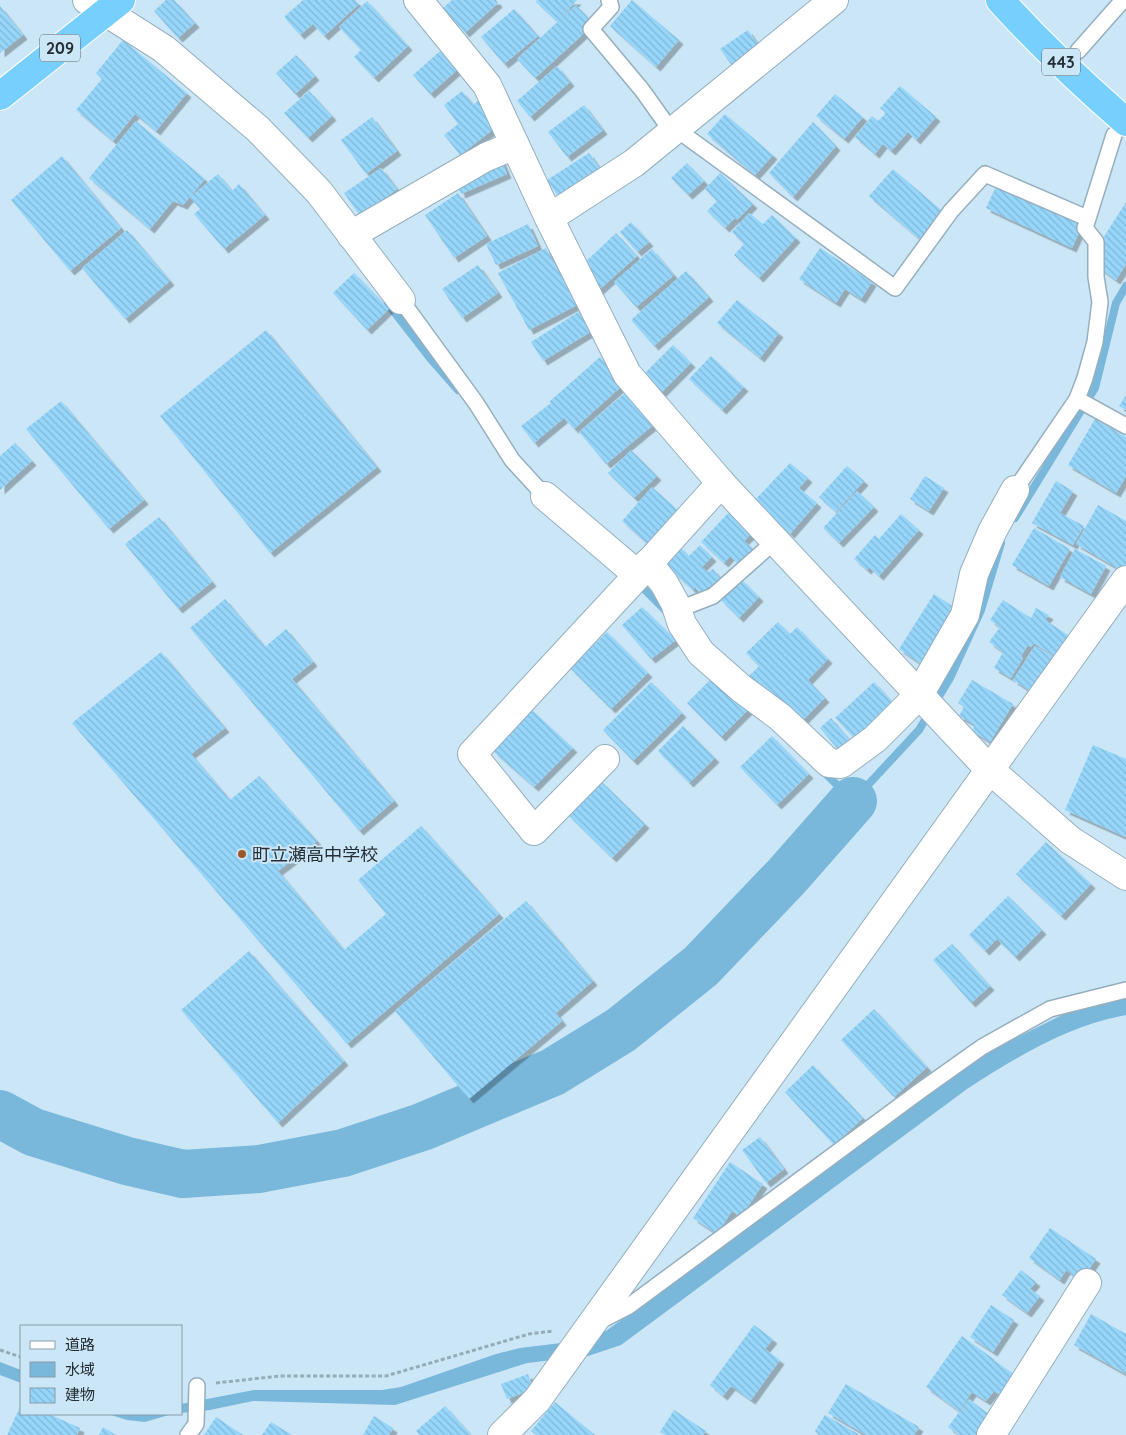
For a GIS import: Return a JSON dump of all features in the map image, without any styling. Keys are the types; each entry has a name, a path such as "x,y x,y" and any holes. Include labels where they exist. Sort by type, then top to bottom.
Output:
{"highway":[{"name":"443","path":"1000,0 1103,103 1120,128"},
{"name":"209","path":"0,96 105,4"}],"street":[{"path":"549,218 634,163 834,0"},
{"path":"105,4 164,49 258,128 319,192 401,300"},
{"path":"430,4 488,85 549,218 626,374 721,484 989,770 1070,840 1126,876"},
{"path":"351,234 486,157 515,145"},
{"path":"605,759 534,831 472,754 721,484"},
{"path":"545,496 664,583 682,624 701,652 742,689 780,717 829,763 841,764 875,739 919,695 965,615 974,574 992,532 1015,490"},
{"path":"502,1435 537,1400 1126,580"},
{"path":"990,1435 1087,1283"}],"lane":[{"path":"609,0 611,7 591,29 674,130 895,288 951,211 985,174 1087,218"},
{"path":"1078,51 1123,0"},
{"path":"1015,490 1077,400 1086,378 1095,342 1100,302 1096,277 1096,242 1084,228 1120,128"},
{"path":"401,300 476,403 512,460 545,496"},
{"path":"1077,400 1126,426"},
{"path":"677,610 713,596 775,541"},
{"path":"590,1326 629,1306 982,1047 1050,1009 1126,990"},
{"path":"188,1435 196,1424 197,1386"}],"path":[{"path":"197,1386 280,1376 386,1376 529,1334 590,1326"},
{"path":"0,1350 20,1357"}],"water":[{"path":"1126,996 1126,1015 1083,1027 1043,1044 1004,1065 967,1089 621,1345 588,1356 527,1363 395,1405 253,1401 210,1410 182,1413 182,1404 254,1390 382,1390 401,1387 496,1354 520,1348 586,1340 603,1330 606,1331 986,1053 1062,1015"},
{"path":"0,1362 20,1370 20,1383 0,1375"},
{"path":"111,1415 169,1415 145,1422 127,1420"}],"building":[{"path":"166,0 174,0 195,23 178,38 154,11"},
{"path":"303,0 355,0 359,4 324,36 313,24 300,35 284,17"},
{"path":"452,0 496,0 498,3 465,33 443,8"},
{"path":"537,0 577,0 558,22 536,2"},
{"path":"632,0 679,40 656,67 610,26"},
{"path":"367,1 408,46 374,78 354,57 361,50 339,27"},
{"path":"576,5 594,24 535,78 517,59"},
{"path":"0,6 23,35 0,53"},
{"path":"514,9 538,36 504,64 481,37"},
{"path":"748,30 763,52 735,70 720,49"},
{"path":"123,40 187,93 156,131 135,114 113,141 76,110 102,79 96,73"},
{"path":"440,51 457,70 430,94 413,75"},
{"path":"296,55 315,76 295,94 276,73"},
{"path":"557,66 570,82 530,117 517,101"},
{"path":"900,86 936,117 916,140 908,132 891,151 883,144 875,154 855,137 872,116 878,121 886,113 880,108"},
{"path":"309,91 332,116 308,138 284,113"},
{"path":"462,91 473,105 480,99 500,124 460,155 444,135 458,124 444,105"},
{"path":"835,94 863,117 844,139 816,116"},
{"path":"584,105 603,130 567,157 548,132"},
{"path":"725,114 773,155 755,175 707,134"},
{"path":"372,117 397,151 366,174 341,140"},
{"path":"136,121 205,179 183,205 173,201 150,229 89,178"},
{"path":"813,122 836,146 793,197 769,173"},
{"path":"589,153 603,173 561,201 547,180"},
{"path":"62,156 121,228 70,271 11,200"},
{"path":"500,157 507,174 461,194 454,177"},
{"path":"687,163 704,181 688,195 671,178"},
{"path":"381,168 397,189 360,216 344,193"},
{"path":"893,169 948,216 925,244 869,196"},
{"path":"720,173 753,204 737,220 735,218 725,228 707,211 717,201 705,189"},
{"path":"218,174 232,191 239,184 265,215 224,249 194,214 200,209 190,197"},
{"path":"997,184 1083,224 1072,248 986,208"},
{"path":"458,193 487,236 454,258 425,215"},
{"path":"1126,202 1126,264 1116,280 1099,268 1100,243"},
{"path":"749,213 763,224 772,215 796,238 759,278 734,255 744,244 732,232"},
{"path":"631,222 649,242 637,252 620,232"},
{"path":"528,224 538,246 496,265 486,244"},
{"path":"127,230 170,281 125,319 82,268"},
{"path":"616,233 637,256 599,290 579,268"},
{"path":"546,248 577,305 529,330 498,273"},
{"path":"820,248 872,282 861,299 845,289 836,303 799,279"},
{"path":"652,249 674,275 636,307 614,282"},
{"path":"478,265 498,293 462,318 442,289"},
{"path":"686,271 709,297 654,346 631,320"},
{"path":"354,273 389,309 367,330 333,293"},
{"path":"737,300 779,333 760,358 717,323"},
{"path":"580,311 592,331 543,361 531,342"},
{"path":"266,330 377,467 270,553 160,416"},
{"path":"673,345 691,363 661,393 643,375"},
{"path":"711,356 744,387 722,410 689,379"},
{"path":"600,357 624,384 574,429 564,418 534,443 521,426 551,403 549,402"},
{"path":"625,393 652,426 606,464 579,432"},
{"path":"1126,395 1126,410 1119,406"},
{"path":"61,401 144,500 109,529 26,429"},
{"path":"1095,419 1126,437 1126,476 1116,493 1068,465"},
{"path":"15,443 32,461 0,490 0,456"},
{"path":"631,450 657,476 634,498 608,473"},
{"path":"790,463 808,478 799,488 817,503 790,534 754,501"},
{"path":"847,466 864,481 836,512 819,497"},
{"path":"925,476 944,488 929,511 910,499"},
{"path":"1056,481 1073,491 1060,513 1084,526 1073,545 1032,523"},
{"path":"652,487 680,512 650,546 622,521"},
{"path":"857,491 874,507 839,543 823,528"},
{"path":"1098,505 1126,521 1126,573 1076,544"},
{"path":"729,512 752,533 744,541 760,555 746,570 730,556 724,563 701,542"},
{"path":"901,514 919,530 879,576 869,567 867,570 854,559 875,535 879,539"},
{"path":"159,517 212,582 178,609 125,544"},
{"path":"1034,528 1070,549 1049,586 1012,565"},
{"path":"700,545 712,557 702,567 708,572 713,569 724,583 704,598 695,587 693,590 664,564 679,546 689,556"},
{"path":"1075,549 1106,566 1091,594 1060,577"},
{"path":"741,579 759,597 739,618 721,600"},
{"path":"934,594 960,611 924,666 899,649"},
{"path":"225,599 265,647 286,629 313,662 292,679 394,801 359,831 190,628"},
{"path":"1003,600 1031,618 1036,608 1049,615 1045,620 1068,635 1054,656 1034,643 1031,647 1028,645 1021,656 1023,658 1011,678 994,668 1003,652 989,642 1000,627 990,620"},
{"path":"642,607 676,640 651,659 622,625"},
{"path":"778,622 790,634 797,627 828,659 808,680 825,698 797,726 748,677 759,666 746,653"},
{"path":"607,632 648,673 611,709 570,668"},
{"path":"1035,646 1052,656 1030,691 1013,680"},
{"path":"161,652 225,728 191,754 230,800 259,776 317,841 278,871 344,950 386,914 358,880 421,826 499,914 347,1044 72,723"},
{"path":"716,674 750,708 721,737 687,703"},
{"path":"972,680 1013,704 990,742 972,731 975,725 959,716 964,707 958,703"},
{"path":"651,682 682,713 633,761 603,730"},
{"path":"874,682 895,705 857,741 835,718"},
{"path":"532,710 573,748 534,787 493,751"},
{"path":"831,718 853,744 842,754 820,728"},
{"path":"683,726 715,758 689,783 658,751"},
{"path":"772,736 809,774 777,805 740,767"},
{"path":"1093,745 1126,759 1126,837 1065,810"},
{"path":"602,782 645,824 612,858 569,816"},
{"path":"1046,842 1091,884 1061,916 1016,874"},
{"path":"1008,896 1042,930 1015,957 997,939 985,951 969,935"},
{"path":"526,901 593,981 556,1013 562,1021 469,1099 395,1011"},
{"path":"952,944 990,986 971,1003 933,960"},
{"path":"249,951 344,1061 278,1123 181,1010"},
{"path":"874,1009 927,1067 894,1097 841,1040"},
{"path":"813,1065 863,1118 834,1145 785,1092"},
{"path":"760,1137 784,1169 766,1183 742,1150"},
{"path":"730,1162 763,1184 741,1217 732,1211 717,1234 693,1218"},
{"path":"1050,1228 1096,1259 1081,1281 1066,1270 1060,1280 1029,1258"},
{"path":"1021,1270 1036,1282 1030,1289 1040,1296 1027,1313 1002,1295"},
{"path":"991,1305 1014,1320 993,1352 970,1337"},
{"path":"1091,1314 1126,1334 1126,1374 1074,1345"},
{"path":"754,1325 773,1339 765,1349 780,1360 751,1400 731,1386 723,1396 710,1385"},
{"path":"962,1336 995,1360 988,1370 995,1361 1021,1379 1007,1399 994,1391 986,1401 972,1392 959,1411 926,1387"},
{"path":"528,1374 533,1389 507,1399 501,1384"},
{"path":"846,1384 919,1427 914,1435 866,1435 828,1413"},
{"path":"969,1399 995,1419 983,1435 959,1435 948,1427"},
{"path":"555,1402 595,1435 536,1435 531,1431"},
{"path":"445,1406 471,1435 419,1435 416,1431"},
{"path":"20,1407 20,1415 51,1415 80,1428 77,1435 7,1435"},
{"path":"674,1410 706,1431 703,1435 665,1435 660,1432"},
{"path":"825,1415 860,1435 819,1435 815,1431"},
{"path":"374,1416 393,1428 389,1435 363,1435"},
{"path":"216,1417 243,1435 204,1435"},
{"path":"271,1422 292,1435 262,1435"},
{"path":"103,1427 116,1435 99,1435"}],"waterway":[{"path":"1015,518 1095,388 1116,303 1126,286"},
{"path":"388,304 430,358 458,390"},
{"path":"822,770 853,801 919,730 950,678 981,610 1001,543"},
{"path":"638,583 669,614"},
{"path":"0,1114 33,1132 127,1161 183,1174 259,1169 343,1153 422,1127 553,1072 621,1030 701,966 787,876 853,801"}],"place":[{"name":"町立瀬高中学校","path":"242,854"}]}
